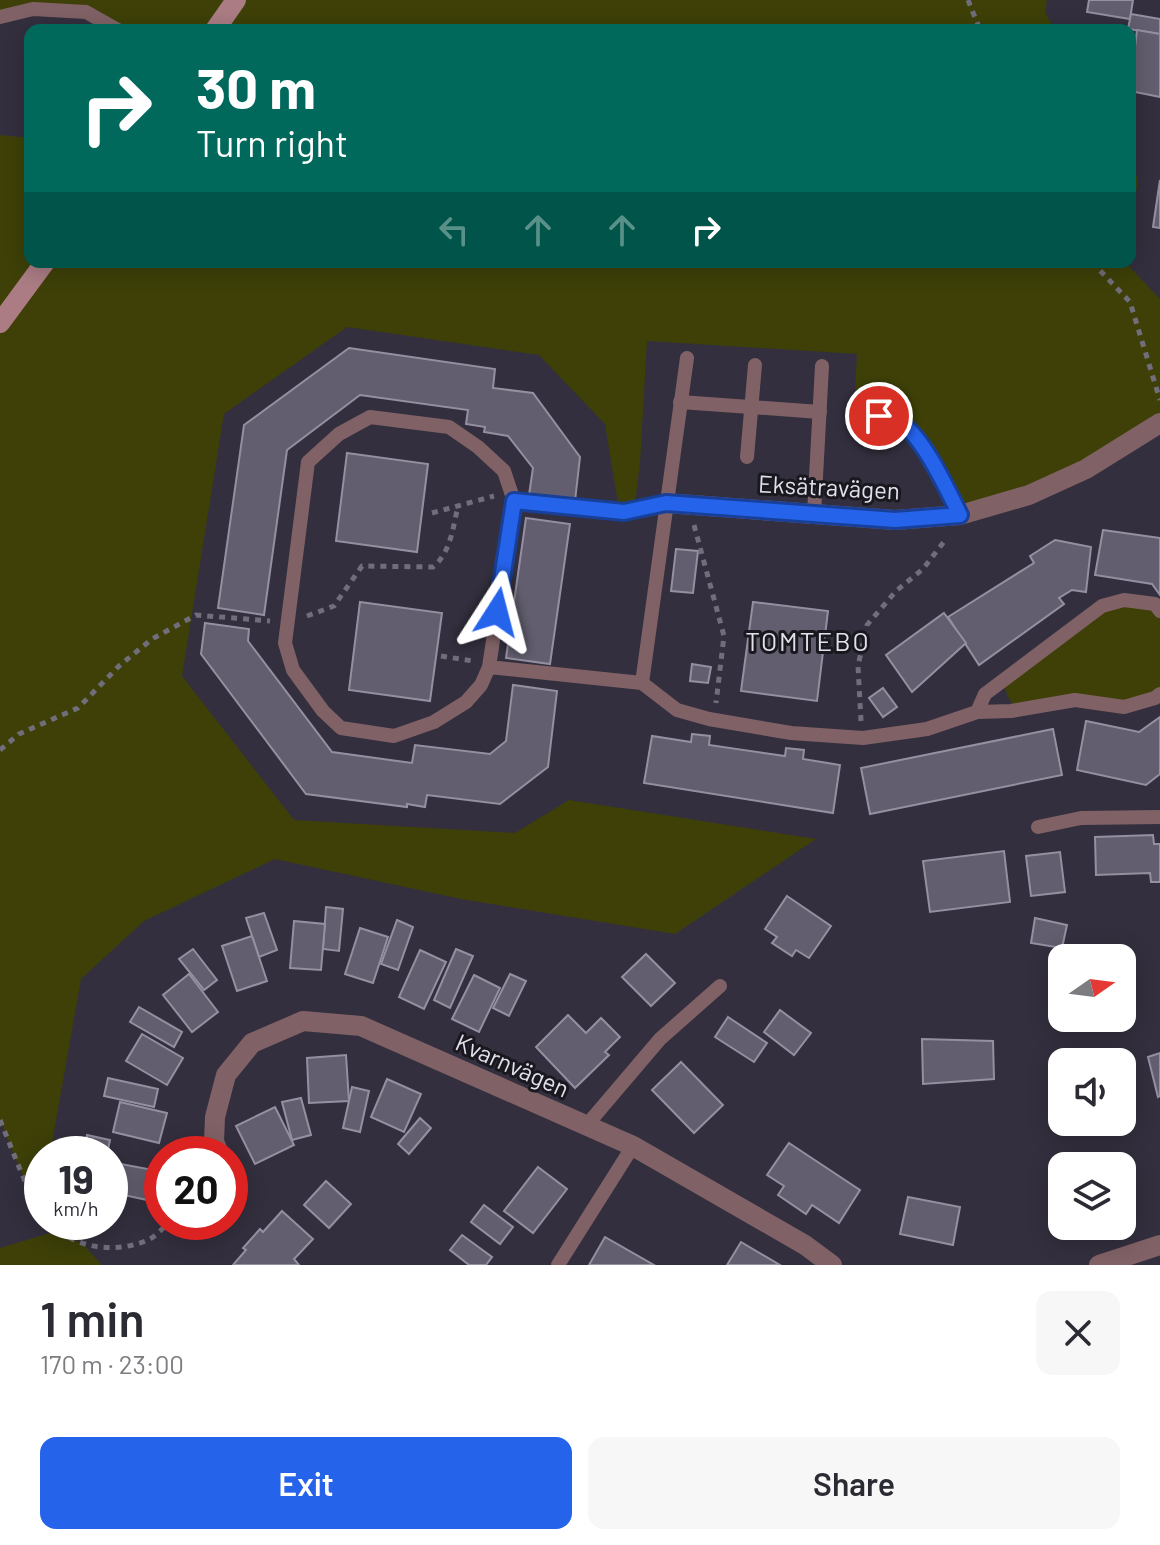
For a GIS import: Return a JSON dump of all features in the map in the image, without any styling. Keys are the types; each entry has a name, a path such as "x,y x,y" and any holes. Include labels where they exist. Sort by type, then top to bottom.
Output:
{"street":[{"path":"219,24 236,0"},
{"path":"0,323 41,268"},
{"name":"Eksätravägen","path":"666,503 895,520 960,515 1029,495 1086,469 1160,423"},
{"name":"Kvarnvägen","path":"213,1136 226,1075 252,1043 303,1021 361,1026 633,1146 805,1245 832,1265"},
{"path":"1099,1265 1160,1245"}],"lane":[{"path":"0,17 33,9 86,12 107,24"},
{"path":"642,683 687,358"},
{"path":"747,457 755,365"},
{"path":"814,514 822,366"},
{"path":"680,402 820,412"},
{"path":"854,408 903,425 932,460 960,515"},
{"path":"370,417 449,427 478,447 504,471 514,501 489,667 481,685 466,702 434,722 394,736 341,728 323,711 293,670 285,643 286,622 308,462 339,434 370,417"},
{"path":"514,501 624,512 666,503"},
{"path":"977,712 985,694 1102,606 1124,600 1155,604 1160,611"},
{"path":"489,667 642,683 677,710 714,720 791,733 863,738 927,729 977,712 1011,711 1075,700 1124,707 1160,694"},
{"path":"1038,827 1081,818 1160,817"},
{"path":"586,1126 660,1039 720,986"},
{"path":"558,1265 633,1146"}],"path":[{"path":"968,0 978,24"},
{"path":"1098,268 1130,302 1160,400"},
{"path":"432,513 498,495 514,501"},
{"path":"688,505 724,636 714,720"},
{"path":"0,750 19,734 78,708 119,666 152,639 196,615 286,622 334,606 362,566 433,567 442,560 449,543 458,506"},
{"path":"863,738 858,666 867,625 896,591 923,569 960,515"},
{"path":"441,656 475,661 489,667"},
{"path":"0,1120 24,1179"},
{"path":"75,1240 84,1245 116,1247 144,1240"}],"shaded area":[{"path":"0,0 1047,0 1045,12 1052,24 107,24 86,12 0,17"},
{"path":"0,135 24,137 24,268 1131,268 1160,299 1160,423 1134,439 960,515 903,425 854,408 857,354 647,341 635,503 618,503 605,424 539,355 347,327 224,414 182,676 294,820 515,833 569,800 816,839 675,934 461,899 275,859 144,921 81,979 53,1136 24,1136 24,1179 0,1120"},
{"path":"1124,600 1160,611 1160,694 1124,707 1075,700 1017,710 1002,680 1102,606"},
{"path":"27,1240 75,1240 84,1245 102,1265 0,1265 0,1248"}],"building":[{"path":"1089,0 1133,0 1130,19 1087,12"},
{"path":"1131,14 1160,19 1160,34 1136,30 1136,24 1129,24"},
{"path":"1137,30 1160,34 1160,97 1136,92"},
{"path":"1160,180 1160,228 1153,227"},
{"path":"349,348 495,369 493,388 533,393 580,457 575,501 529,495 533,468 508,436 484,432 485,427 466,424 468,410 360,395 287,450 264,615 218,608 244,425"},
{"path":"347,453 428,464 417,552 336,541"},
{"path":"526,518 570,524 550,664 506,658"},
{"path":"1103,530 1160,538 1160,595 1152,584 1095,575"},
{"path":"1055,540 1091,547 1086,592 1072,590 1059,598 1064,604 979,665 948,617 1034,563 1030,556"},
{"path":"676,549 698,551 693,593 671,591"},
{"path":"360,602 442,613 430,701 349,690"},
{"path":"753,602 828,611 817,701 741,691"},
{"path":"944,613 966,643 912,692 886,655"},
{"path":"205,623 249,629 248,641 332,752 412,763 415,745 490,754 506,741 513,685 557,691 548,767 500,804 427,795 425,807 407,804 407,807 306,794 201,654"},
{"path":"692,664 711,667 708,683 690,681"},
{"path":"883,688 897,707 883,717 869,698"},
{"path":"1160,717 1160,774 1146,785 1077,770 1086,721 1139,732"},
{"path":"1053,729 1062,775 870,814 861,768"},
{"path":"692,734 710,736 709,745 785,756 786,748 804,750 803,759 840,765 833,813 644,783 652,736 691,742"},
{"path":"1153,835 1154,844 1160,844 1160,882 1151,882 1150,873 1096,875 1095,837"},
{"path":"1004,851 1010,902 930,912 923,861"},
{"path":"1060,852 1065,892 1031,896 1026,856"},
{"path":"787,896 831,926 809,958 796,950 792,956 772,943 777,937 765,929"},
{"path":"326,907 343,909 339,951 323,949"},
{"path":"264,913 277,950 259,957 246,918"},
{"path":"1035,918 1067,925 1063,944 1031,943"},
{"path":"397,920 413,927 398,970 381,964"},
{"path":"294,921 325,924 321,970 290,968"},
{"path":"360,928 388,937 373,983 345,974"},
{"path":"252,936 267,981 237,991 222,946"},
{"path":"193,949 217,980 204,990 179,959"},
{"path":"456,949 473,956 450,1008 434,1000"},
{"path":"420,950 446,962 424,1009 399,997"},
{"path":"646,954 675,983 651,1006 622,977"},
{"path":"189,974 218,1012 192,1032 163,995"},
{"path":"510,974 526,981 509,1016 493,1008"},
{"path":"474,975 500,988 479,1032 452,1019"},
{"path":"139,1007 182,1032 174,1047 130,1022"},
{"path":"780,1010 811,1033 794,1055 764,1032"},
{"path":"568,1015 586,1033 601,1018 620,1037 605,1052 609,1055 575,1088 536,1047"},
{"path":"728,1017 767,1043 754,1062 715,1037"},
{"path":"142,1034 183,1058 167,1085 126,1061"},
{"path":"922,1039 993,1041 994,1079 923,1084"},
{"path":"1160,1053 1160,1096 1158,1097 1148,1057"},
{"path":"346,1055 349,1101 309,1103 307,1058"},
{"path":"681,1062 723,1105 694,1133 652,1090"},
{"path":"108,1078 158,1089 154,1107 104,1096"},
{"path":"387,1079 421,1094 404,1132 371,1117"},
{"path":"352,1087 369,1091 360,1132 343,1128"},
{"path":"301,1098 311,1135 292,1140 282,1102"},
{"path":"120,1102 167,1113 161,1136 144,1136 144,1139 113,1132"},
{"path":"275,1107 294,1145 255,1164 248,1150 248,1136 241,1136 236,1126"},
{"path":"420,1118 431,1128 409,1154 398,1144"},
{"path":"789,1143 860,1190 839,1223 812,1205 806,1214 778,1195 784,1186 767,1175"},
{"path":"128,1165 144,1168 144,1199 128,1196"},
{"path":"538,1167 567,1189 533,1233 504,1211"},
{"path":"326,1181 351,1204 329,1228 304,1205"},
{"path":"908,1197 960,1207 953,1245 900,1234"},
{"path":"484,1205 513,1227 500,1244 471,1222"},
{"path":"282,1211 313,1239 294,1259 299,1265 233,1265 260,1229 263,1232"},
{"path":"462,1235 492,1257 486,1265 469,1265 450,1250"},
{"path":"605,1237 654,1265 589,1265"},
{"path":"741,1242 780,1265 727,1265"}],"district":[{"name":"TOMTEBO","path":"808,642"}],"route":[{"path":"497,612 514,501 624,512 666,503 895,520 960,515 932,460 903,425 879,416"}]}
